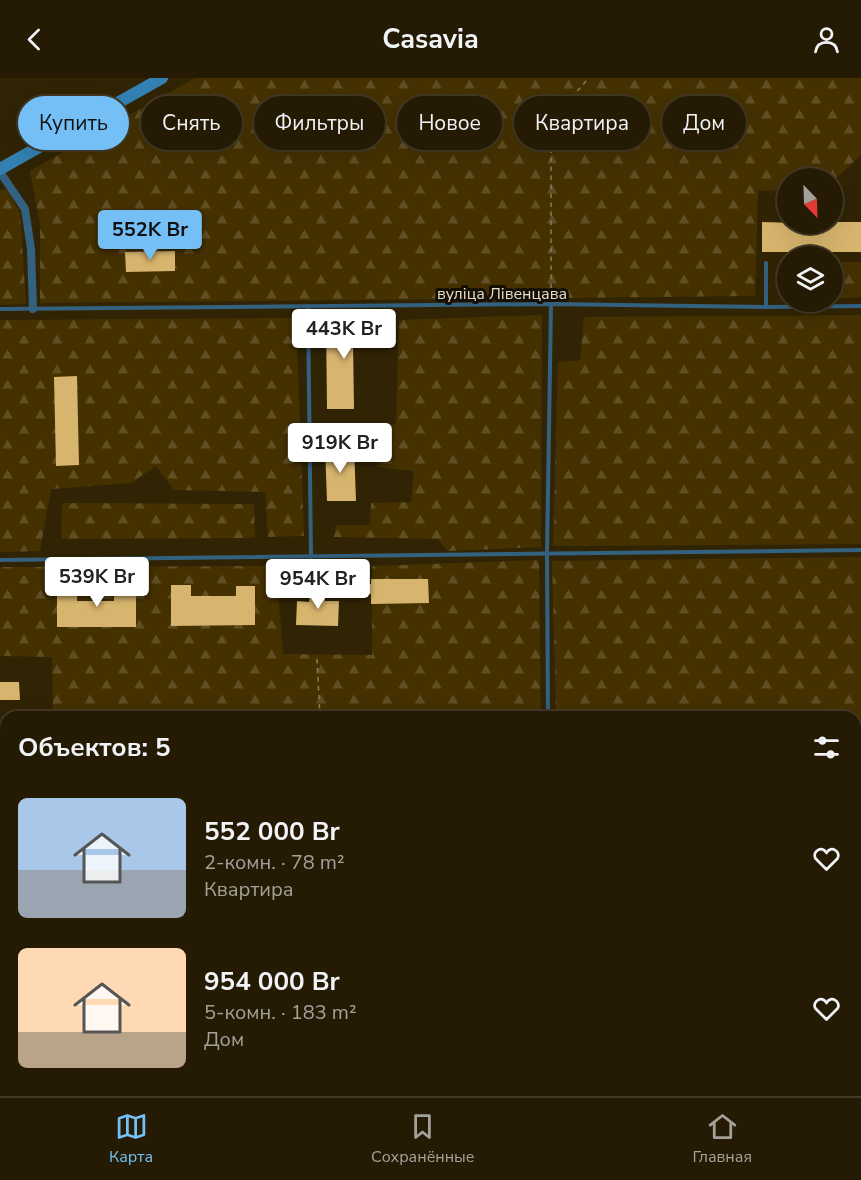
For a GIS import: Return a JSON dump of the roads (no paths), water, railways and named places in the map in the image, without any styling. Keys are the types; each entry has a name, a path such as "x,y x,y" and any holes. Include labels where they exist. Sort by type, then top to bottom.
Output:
{"street":[{"path":"33,309 31,249 25,209 0,170 162,78"}],"lane":[{"path":"766,263 766,308"},
{"name":"вуліца Лівенцава","path":"0,309 551,304 766,308 861,306"},
{"path":"548,711 546,554 551,304"},
{"path":"308,306 311,556"},
{"path":"0,560 861,550"}]}
